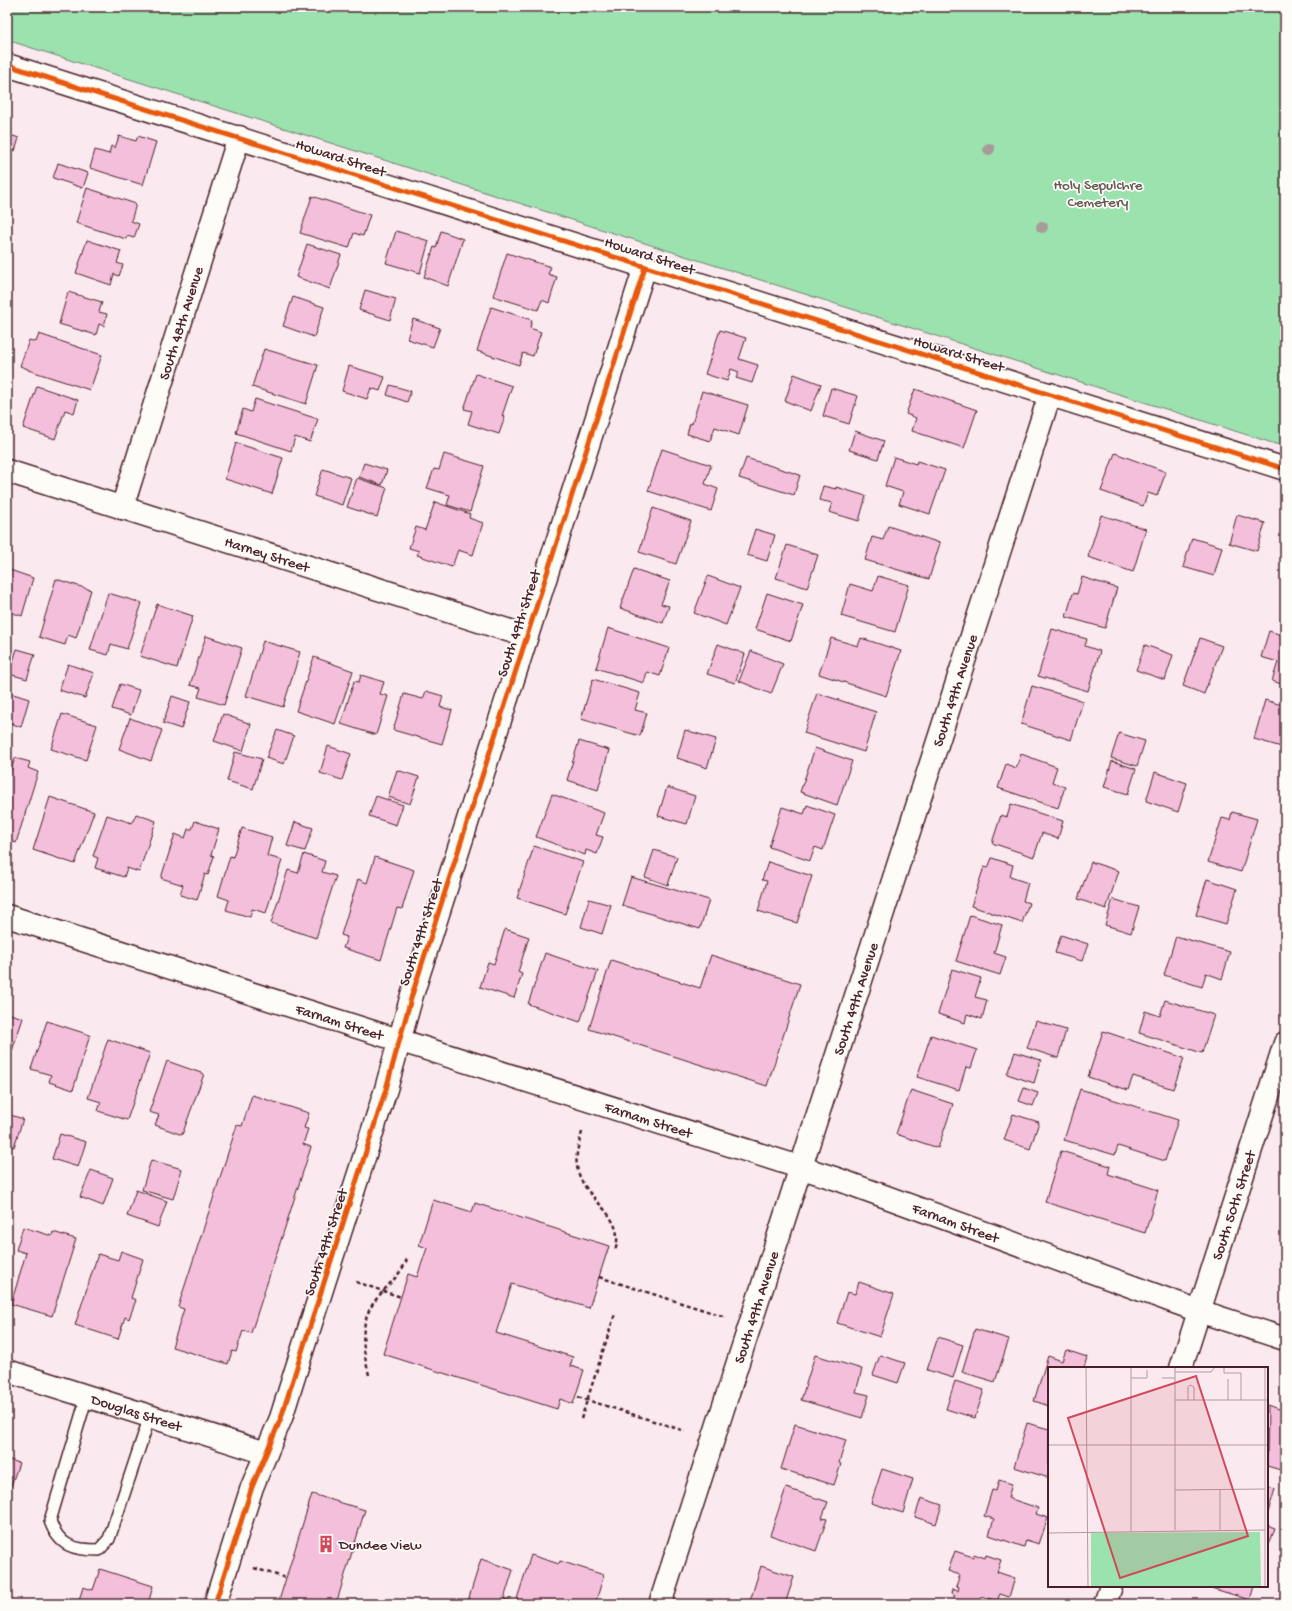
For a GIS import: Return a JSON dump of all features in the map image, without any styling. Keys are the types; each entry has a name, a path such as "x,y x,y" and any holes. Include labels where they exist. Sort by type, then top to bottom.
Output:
{"street":[{"name":"Howard Street","path":"7,65 1285,469"},
{"name":"South 48th Avenue","path":"122,508 239,138"},
{"name":"South 49th Street","path":"215,1604 252,1487 281,1418 384,1096 412,995 645,267"},
{"name":"South 49th Avenue","path":"660,1604 1050,394"},
{"name":"Harney Street","path":"7,471 526,636"},
{"name":"Farnam Street","path":"7,916 837,1179 1199,1311 1285,1339"},
{"name":"South 50th Street","path":"1181,1367 1285,1043"},
{"name":"Douglas Street","path":"7,1371 266,1453"},
{"path":"1105,1604 1111,1587"}],"lane":[{"path":"87,1396 50,1520 54,1532 65,1544 81,1550 99,1550 109,1539 150,1416"}],"path":[{"path":"582,1132 577,1155 578,1171 586,1187 614,1222 618,1240 615,1250"},
{"path":"369,1375 364,1356 363,1344 365,1318 371,1306 398,1276 407,1259"},
{"path":"599,1277 729,1318"},
{"path":"356,1282 401,1297"},
{"path":"581,1419 615,1314"},
{"path":"578,1398 684,1431"},
{"path":"252,1567 286,1578"}],"green space":[{"name":"Holy Sepulchre Cemetery","path":"7,7 1285,7 1285,447 7,40"}],"building":[{"path":"7,134 19,138 15,151 7,148"},
{"path":"119,136 136,141 138,136 156,142 143,185 90,168 95,150 109,154 111,146 115,148"},
{"path":"58,163 88,173 83,188 53,178"},
{"path":"87,188 136,204 131,221 139,224 134,238 127,236 126,239 76,223"},
{"path":"312,196 370,215 363,236 354,233 349,248 300,233"},
{"path":"396,231 429,241 420,273 386,263"},
{"path":"441,231 463,239 448,286 424,277 434,247 436,248"},
{"path":"87,240 121,251 117,263 123,265 119,276 114,274 111,285 76,273"},
{"path":"307,244 341,255 330,289 296,277"},
{"path":"507,253 551,267 548,274 557,277 549,303 542,300 538,310 493,296"},
{"path":"365,290 396,299 390,320 359,310"},
{"path":"68,292 102,302 99,312 107,314 104,326 99,324 96,335 59,324"},
{"path":"293,297 324,307 314,337 283,326"},
{"path":"491,307 532,320 530,328 541,332 533,356 523,353 519,365 477,351"},
{"path":"413,319 440,328 433,347 407,339"},
{"path":"720,330 746,338 739,359 758,365 752,383 736,378 739,372 731,369 727,381 705,374"},
{"path":"39,334 102,355 90,390 20,366 29,340 36,342"},
{"path":"264,349 318,365 306,404 252,387"},
{"path":"349,366 385,377 380,391 371,388 367,399 342,391"},
{"path":"476,374 512,386 502,416 505,417 499,434 468,424 472,411 464,409"},
{"path":"794,374 821,384 811,411 785,401"},
{"path":"390,385 411,391 407,402 387,395"},
{"path":"37,386 78,400 74,413 65,410 55,439 23,428"},
{"path":"831,388 858,396 849,424 823,416"},
{"path":"915,389 977,410 964,448 912,431 916,418 906,414"},
{"path":"702,391 748,405 739,435 715,427 710,441 687,434 690,423 692,424"},
{"path":"255,399 318,419 310,442 295,437 291,451 236,433 243,409 251,412"},
{"path":"855,431 884,441 878,459 849,450"},
{"path":"236,443 283,458 272,494 225,479"},
{"path":"662,449 711,465 705,484 718,489 711,511 648,491"},
{"path":"1115,453 1166,472 1157,496 1148,493 1143,506 1101,491"},
{"path":"444,454 484,466 470,512 447,505 450,495 427,488 434,469 439,470"},
{"path":"894,457 916,464 917,461 945,470 930,514 899,504 903,492 885,486"},
{"path":"746,458 800,475 794,495 739,478"},
{"path":"364,463 387,470 382,485 359,477"},
{"path":"323,469 351,478 342,505 314,496"},
{"path":"357,478 387,488 377,517 347,507"},
{"path":"823,486 836,489 836,487 866,496 859,521 829,512 832,503 819,500"},
{"path":"435,502 470,514 469,518 483,523 473,555 458,550 452,567 417,555 419,551 409,548 416,527 425,530"},
{"path":"653,508 691,521 676,564 639,552"},
{"path":"1101,515 1146,529 1133,572 1088,557"},
{"path":"1237,515 1265,523 1257,551 1229,543"},
{"path":"888,526 940,543 929,579 865,560 872,537 883,540"},
{"path":"755,529 775,535 767,561 747,555"},
{"path":"1192,538 1222,547 1214,576 1183,567"},
{"path":"787,545 818,555 807,588 776,578"},
{"path":"7,569 33,578 22,616 7,611"},
{"path":"634,569 670,581 661,604 669,606 663,623 620,608"},
{"path":"708,576 740,588 726,625 694,613"},
{"path":"878,576 909,585 895,632 841,616 850,584 873,591"},
{"path":"1082,577 1117,588 1105,628 1066,617 1073,593 1077,594"},
{"path":"56,579 91,590 76,638 68,635 65,645 39,637"},
{"path":"108,593 142,603 127,649 111,644 108,655 90,650"},
{"path":"767,593 803,605 791,641 755,629"},
{"path":"157,604 193,616 177,668 140,656"},
{"path":"608,628 669,648 660,676 647,672 644,683 596,668"},
{"path":"1052,629 1087,639 1085,646 1100,651 1088,691 1038,676"},
{"path":"1269,631 1285,636 1285,685 1272,681 1278,662 1261,657"},
{"path":"206,636 242,648 224,705 198,697 201,688 190,685"},
{"path":"831,638 858,646 861,638 901,651 886,696 819,674"},
{"path":"1200,638 1222,646 1204,694 1183,686"},
{"path":"263,641 300,652 283,707 246,696"},
{"path":"718,644 745,654 735,683 707,674"},
{"path":"1145,645 1173,655 1165,680 1136,670"},
{"path":"17,649 35,654 27,679 9,674"},
{"path":"751,651 783,664 771,694 739,681"},
{"path":"314,657 353,671 335,724 296,711"},
{"path":"68,664 94,673 85,698 59,690"},
{"path":"361,675 384,682 380,694 388,696 376,735 341,724 354,681 359,682"},
{"path":"593,679 640,693 635,710 647,713 640,736 581,719"},
{"path":"120,684 139,690 131,715 112,709"},
{"path":"1032,686 1083,701 1071,740 1021,724"},
{"path":"426,691 443,696 440,707 452,710 442,744 393,730 404,694 423,699"},
{"path":"7,692 29,699 21,727 7,722"},
{"path":"817,693 876,712 864,752 804,733"},
{"path":"172,696 190,702 181,729 163,723"},
{"path":"1265,700 1285,706 1285,748 1254,739"},
{"path":"62,714 97,725 86,760 51,749"},
{"path":"223,714 251,724 243,751 214,741"},
{"path":"130,718 162,730 151,761 119,749"},
{"path":"277,730 294,736 284,764 266,758"},
{"path":"685,730 716,739 707,768 677,758"},
{"path":"1119,733 1145,741 1137,766 1111,758"},
{"path":"579,741 609,750 598,790 567,780"},
{"path":"328,746 351,754 342,780 320,773"},
{"path":"815,748 852,761 837,805 800,792"},
{"path":"235,752 262,759 253,789 227,781"},
{"path":"1021,754 1057,767 1052,782 1065,787 1058,808 998,788 1006,764 1016,768"},
{"path":"15,758 30,762 28,768 38,772 16,843 7,840 7,769 11,770"},
{"path":"1112,761 1136,769 1128,794 1104,787"},
{"path":"397,770 419,777 410,804 388,797"},
{"path":"1155,772 1187,783 1178,812 1146,801"},
{"path":"667,787 695,796 687,824 658,816"},
{"path":"552,794 604,813 596,835 603,837 597,854 586,850 585,855 536,837"},
{"path":"376,796 403,805 396,825 369,816"},
{"path":"50,797 94,812 75,864 33,850"},
{"path":"1011,804 1063,821 1058,839 1042,833 1034,857 992,843 1001,815 1007,817"},
{"path":"807,805 835,815 823,850 815,847 810,861 769,847 782,807 804,814"},
{"path":"1232,812 1257,819 1241,872 1208,862 1222,818 1230,820"},
{"path":"136,814 156,821 139,872 127,868 124,877 95,868 98,858 93,856 107,815 132,823"},
{"path":"195,821 219,829 211,855 214,856 208,875 205,874 197,900 180,895 183,885 161,878 175,834 185,838 188,829 192,829"},
{"path":"295,822 313,828 305,851 287,846"},
{"path":"242,828 272,837 267,856 282,860 266,913 252,909 250,917 226,910 229,900 218,896 230,856 233,857"},
{"path":"534,846 583,862 565,914 517,898"},
{"path":"654,850 677,857 668,885 645,877"},
{"path":"304,854 325,861 322,872 336,876 316,938 271,923 288,870 298,873"},
{"path":"375,857 414,870 402,909 397,908 381,960 343,948 347,937 341,935 358,879 367,883"},
{"path":"992,858 1013,865 1010,877 1028,883 1023,901 1029,903 1022,923 971,906 984,867 988,868"},
{"path":"768,862 812,876 797,923 758,911 767,881 762,880"},
{"path":"1091,862 1119,871 1106,909 1078,899"},
{"path":"631,877 709,900 700,929 622,905"},
{"path":"1207,879 1237,889 1226,924 1196,915"},
{"path":"589,899 611,905 602,934 581,927"},
{"path":"1113,899 1139,907 1131,933 1105,925"},
{"path":"970,915 1002,925 994,953 1006,957 1000,975 956,961"},
{"path":"505,929 529,937 518,972 522,974 514,998 480,987 488,962 494,964"},
{"path":"1061,935 1088,944 1082,961 1055,953"},
{"path":"1176,936 1230,952 1222,979 1206,973 1202,987 1164,975"},
{"path":"545,953 598,971 580,1022 528,1004"},
{"path":"711,955 800,984 767,1086 589,1029 611,960 700,988"},
{"path":"952,969 981,978 975,997 987,1000 982,1019 967,1014 965,1023 938,1014"},
{"path":"1165,1000 1214,1015 1202,1053 1139,1033 1145,1011 1160,1016"},
{"path":"7,1013 23,1018 7,1066"},
{"path":"47,1021 90,1035 73,1090 49,1082 51,1075 31,1069"},
{"path":"1036,1021 1066,1030 1058,1058 1027,1048"},
{"path":"1103,1031 1184,1058 1173,1089 1133,1076 1128,1090 1088,1077"},
{"path":"931,1035 977,1050 971,1068 966,1067 959,1090 917,1077"},
{"path":"108,1039 150,1053 127,1120 98,1111 101,1102 88,1098"},
{"path":"1015,1052 1041,1060 1034,1083 1007,1074"},
{"path":"167,1061 204,1074 182,1135 155,1125 159,1115 149,1112"},
{"path":"1024,1088 1038,1093 1033,1106 1019,1101"},
{"path":"1080,1089 1178,1120 1165,1161 1118,1146 1115,1155 1064,1140"},
{"path":"911,1090 953,1104 938,1148 896,1134"},
{"path":"252,1095 309,1113 304,1128 308,1129 303,1144 311,1147 251,1333 243,1331 236,1352 232,1351 228,1364 172,1347 184,1309 178,1307 237,1125 242,1126"},
{"path":"7,1114 23,1119 14,1147 7,1145"},
{"path":"1013,1114 1039,1122 1030,1149 1004,1140"},
{"path":"60,1134 86,1142 78,1167 52,1159"},
{"path":"1061,1151 1110,1166 1108,1174 1158,1190 1145,1233 1045,1202"},
{"path":"151,1160 182,1169 173,1199 142,1190"},
{"path":"91,1170 113,1178 103,1206 80,1197"},
{"path":"136,1190 167,1201 158,1227 127,1216"},
{"path":"433,1200 472,1212 475,1203 609,1246 589,1308 512,1284 496,1333 573,1357 570,1366 584,1370 573,1404 560,1399 557,1409 383,1354 408,1274 417,1277 427,1248 419,1245"},
{"path":"23,1227 52,1236 53,1232 76,1239 52,1316 11,1304 26,1253 16,1250"},
{"path":"121,1251 143,1259 131,1298 136,1300 129,1319 125,1317 118,1339 75,1325 98,1254 118,1260"},
{"path":"859,1282 894,1294 880,1337 837,1323 847,1292 855,1294"},
{"path":"975,1329 1009,1339 995,1382 962,1372"},
{"path":"938,1337 963,1345 953,1378 927,1370"},
{"path":"1066,1350 1087,1357 1084,1367 1048,1367 1048,1406 1034,1401 1048,1356 1062,1361"},
{"path":"815,1355 862,1369 856,1392 869,1395 862,1418 801,1400"},
{"path":"880,1355 905,1363 898,1383 873,1375"},
{"path":"955,1381 984,1390 975,1418 946,1409"},
{"path":"1268,1405 1285,1411 1284,1471 1268,1466"},
{"path":"1027,1423 1048,1429 1048,1478 1014,1467"},
{"path":"795,1424 846,1440 839,1463 841,1464 834,1485 781,1469"},
{"path":"7,1459 19,1463 7,1498"},
{"path":"882,1469 913,1479 903,1513 871,1503"},
{"path":"999,1480 1012,1484 1008,1498 1038,1508 1036,1514 1048,1518 1039,1544 1026,1540 1024,1547 989,1535 994,1519 984,1516 992,1490 996,1491"},
{"path":"1268,1487 1275,1489 1268,1513"},
{"path":"786,1488 828,1502 822,1518 827,1519 816,1551 770,1535"},
{"name":"Dundee View","path":"312,1494 365,1510 336,1604 278,1604"},
{"path":"921,1498 942,1505 936,1524 915,1517"},
{"path":"1268,1525 1275,1528 1268,1544"},
{"path":"955,1551 973,1557 974,1554 985,1558 986,1555 1001,1560 997,1572 1015,1578 1009,1597 1000,1594 997,1601 982,1596 980,1604 952,1604 955,1596 951,1594 952,1589 958,1591 959,1587 956,1586 960,1575 948,1571"},
{"path":"531,1555 559,1564 560,1561 604,1575 595,1604 467,1604 481,1559 513,1570 504,1599 516,1602"},
{"path":"761,1566 794,1577 785,1604 749,1604"},
{"path":"100,1569 153,1586 148,1604 78,1604 83,1587 93,1590"},
{"path":"1208,1587 1254,1587 1250,1600"}],"cycle path":[{"path":"7,65 1285,469"},
{"path":"215,1604 252,1487 281,1418 386,1089 412,995 645,267"}],"place":[{"name":"Dundee View","path":"326,1544"}]}
